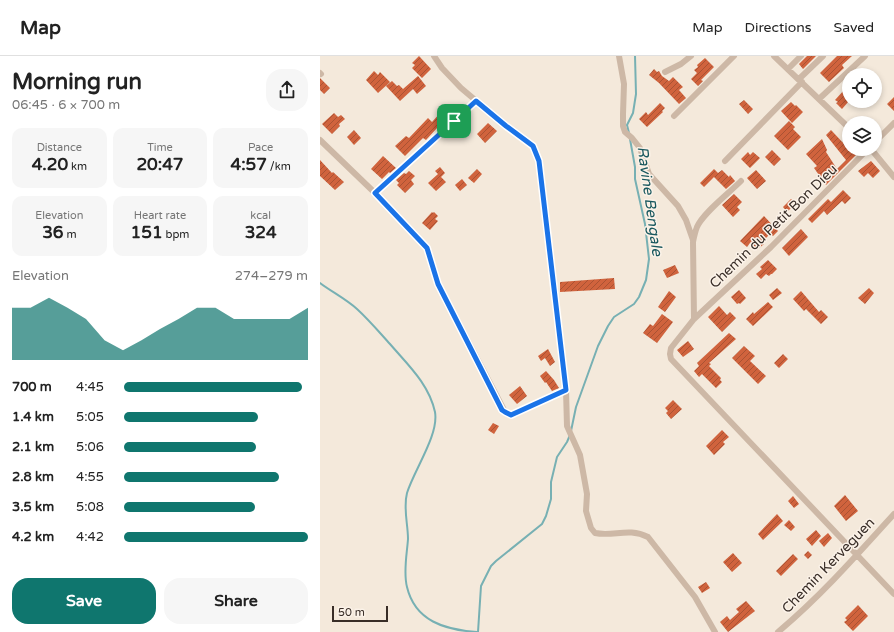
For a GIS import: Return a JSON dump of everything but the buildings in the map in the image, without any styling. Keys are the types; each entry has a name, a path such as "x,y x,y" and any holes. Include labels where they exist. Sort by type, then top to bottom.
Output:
{"street":[{"path":"434,56 442,68 476,101 533,146 539,161 566,390 567,426 580,455 587,494 586,511 591,528 595,533 601,534 637,532 648,537 654,542 695,596 715,632"},
{"path":"620,56 624,84 623,126 626,132 640,148 649,174 678,206 686,220 693,240"},
{"path":"665,72 681,64 691,56"},
{"path":"674,116 734,56"},
{"path":"774,56 842,121"},
{"path":"788,69 801,56"},
{"path":"725,160 823,56"},
{"path":"819,99 865,56"},
{"path":"375,193 476,101"},
{"path":"882,135 894,123"},
{"path":"320,140 375,193 427,248 438,284 505,412 508,414 514,414 566,390"},
{"name":"Chemin du Petit Bon Dieu","path":"856,556 671,359 670,354 672,348 694,319 771,247 863,156"},
{"path":"876,156 894,177"},
{"path":"694,319 693,240 697,226 705,216 741,181"},
{"name":"Chemin Kerveguen","path":"778,632 856,556 894,514"},
{"path":"856,556 894,594"}],"waterway":[{"name":"Ravine Bengale","path":"629,133 627,125 633,113 636,94 635,56"},
{"name":"Ravine Bengale","path":"571,431 576,407 598,346 614,317 634,304 639,297 646,280 649,259 645,224 635,179 635,167 630,139"},
{"path":"320,283 348,302 366,318 411,367 428,393 435,412 433,431 430,442 410,484 406,499 408,539 405,569 407,587 411,599 417,608 424,616 433,622 454,629 477,632"},
{"name":"Ravine Bengale","path":"478,632 481,586 491,566 542,524 551,499 551,482 557,457 570,435"}],"route":[{"path":"476,101 533,146 539,161 566,390 511,415 502,410 438,284 427,248 375,193 454,121 476,101"}]}
